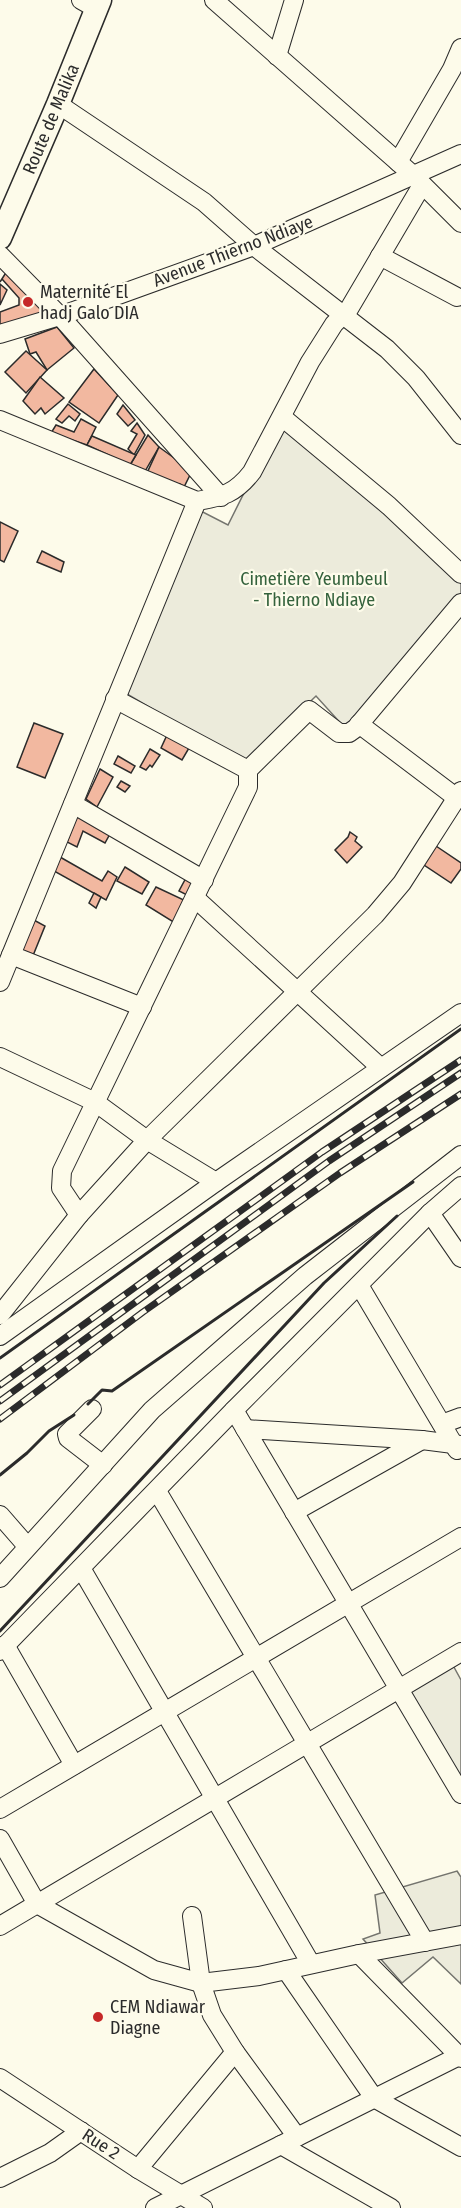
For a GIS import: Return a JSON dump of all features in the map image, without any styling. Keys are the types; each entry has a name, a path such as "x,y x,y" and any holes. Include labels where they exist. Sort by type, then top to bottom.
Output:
{"main road":[{"name":"Route de Malika","path":"2,229 58,104 93,3"}],"street":[{"path":"214,0 398,162 461,223"},
{"path":"277,56 294,0"},
{"path":"398,162 452,69 461,48"},
{"path":"58,104 204,201 254,246 387,349 416,378 461,435"},
{"name":"Avenue Thierno Ndiaye","path":"0,334 60,316 254,246 418,181 461,154"},
{"path":"0,420 197,501 221,497 243,483 252,472 310,362 349,309 380,256 418,181"},
{"path":"0,255 60,316 221,497"},
{"path":"380,256 457,297"},
{"path":"282,417 389,506 461,574"},
{"path":"0,982 197,501"},
{"path":"79,1215 65,1196 60,1180 62,1172 248,787 248,770 309,710 339,733 349,733 461,603"},
{"path":"115,699 248,770"},
{"path":"0,1315 79,1215 147,1140 375,915 402,883 460,793 359,724"},
{"path":"74,804 204,880"},
{"path":"195,898 381,1068"},
{"path":"11,955 142,1007"},
{"path":"0,1336 216,1182 461,1013"},
{"path":"0,1057 95,1102 147,1140 216,1182"},
{"path":"0,1578 152,1410 305,1276 461,1155"},
{"path":"74,1765 2,1648 234,1410 430,1213 461,1185"},
{"path":"430,1213 461,1258"},
{"path":"359,1284 441,1425 459,1449"},
{"path":"92,1409 67,1434 68,1438 103,1465"},
{"path":"234,1410 399,1689 453,1762 461,1794"},
{"path":"441,1425 461,1417"},
{"path":"245,1429 422,1440 459,1449"},
{"path":"294,1512 422,1440"},
{"path":"157,1491 425,1941"},
{"path":"0,1515 27,1546"},
{"path":"0,1809 461,1537"},
{"path":"81,1569 311,1964"},
{"path":"0,1926 461,1652"},
{"path":"0,1839 37,1904 154,1970 201,1983 259,1976 358,1953 461,1935"},
{"path":"192,1916 201,1983 212,2015 289,2141 391,2208"},
{"path":"155,2208 460,2056 358,1953"},
{"path":"286,1970 374,2098 461,2147"},
{"path":"138,2169 235,2052"},
{"name":"Rue 2","path":"0,2078 138,2169 203,2208"},
{"path":"0,2178 50,2153 81,2131"}],"green space":[{"name":"Cimetière Yeumbeul - Thierno Ndiaye","path":"283,415 461,579 461,594 388,686 345,728 316,696 245,764 127,694 197,509 228,525"},
{"path":"449,1658 461,1680 461,1799 395,1688"},
{"path":"457,1871 461,1877 461,1984 433,1957 402,1983 363,1939 380,1933 375,1895"}],"building":[{"name":"Maternité El hadj Galo DIA","path":"7,271 45,312 0,326 0,312 19,305 19,298 2,279 0,282"},
{"name":"Maternité El hadj Galo DIA","path":"0,284 7,290 0,305"},
{"path":"57,327 74,348 47,370 36,352 30,354 25,339"},
{"path":"26,351 47,370 26,393 5,372"},
{"path":"94,369 118,395 99,423 69,402"},
{"path":"40,377 64,398 45,414 41,408 35,414 23,401"},
{"path":"68,404 80,414 75,421 69,416 62,423 56,419"},
{"path":"123,405 135,420 128,426 117,414"},
{"path":"81,419 96,427 87,445 51,433 56,425 74,432"},
{"path":"137,423 145,435 134,455 128,449 137,434 131,431"},
{"path":"148,435 159,447 144,473 130,465"},
{"path":"92,436 136,455 130,465 87,445"},
{"path":"159,447 192,471 184,487 180,484 179,488 147,473"},
{"path":"0,522 18,531 4,562 0,560"},
{"path":"42,551 64,562 61,572 37,562"},
{"path":"34,723 63,734 45,778 17,767"},
{"path":"167,735 189,748 182,760 161,748"},
{"path":"150,749 160,755 152,767 150,765 146,770 140,767"},
{"path":"118,756 135,766 131,773 114,764"},
{"path":"100,769 113,777 97,807 86,799"},
{"path":"121,781 130,786 125,792 117,787"},
{"path":"78,814 111,832 105,843 83,831 77,847 67,842"},
{"path":"350,832 357,837 355,841 362,847 347,863 335,850"},
{"path":"433,844 461,863 461,869 451,883 421,863"},
{"path":"60,857 102,881 108,871 117,877 106,900 54,871"},
{"path":"125,867 149,882 142,894 117,881"},
{"path":"187,876 195,881 189,896 179,891"},
{"path":"156,887 186,901 175,923 146,905"},
{"path":"94,893 101,897 96,908 89,903"},
{"path":"32,919 45,926 32,958 18,953"}],"railway":[{"path":"0,1385 322,1152 461,1060"},
{"path":"0,1401 329,1161 461,1073"},
{"path":"0,1419 143,1312 340,1173 461,1094"}],"wall":[{"path":"0,1358 461,1029"},
{"path":"88,1404 102,1390 112,1391 413,1182"},
{"path":"0,1631 324,1283 397,1216"},
{"path":"0,1475 49,1431 74,1415"}],"place":[{"name":"Maternité El hadj Galo DIA","path":"28,302"},
{"name":"CEM Ndiawar Diagne","path":"98,2017"}]}
